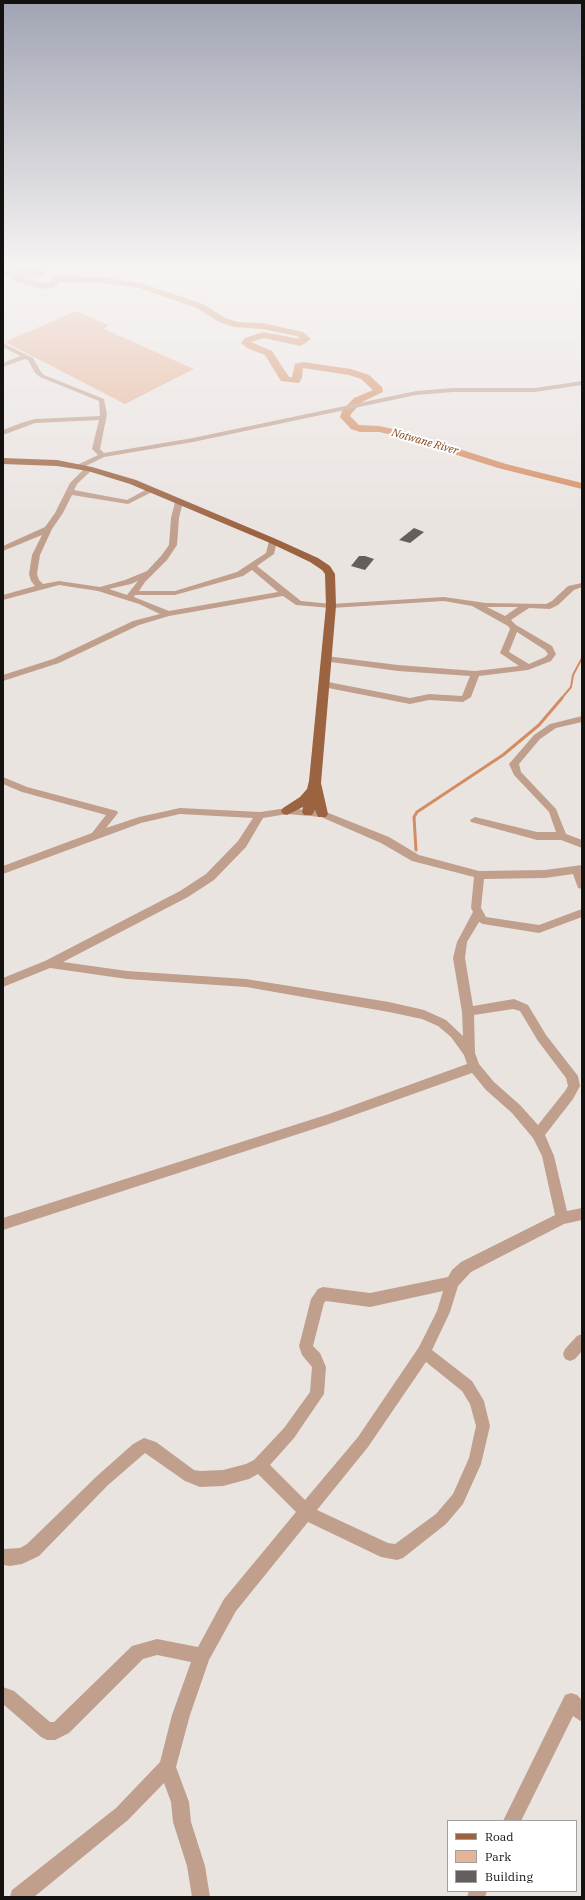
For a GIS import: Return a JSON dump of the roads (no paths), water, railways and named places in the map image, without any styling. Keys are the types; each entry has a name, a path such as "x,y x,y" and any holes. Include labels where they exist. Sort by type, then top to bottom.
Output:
{"main road":[{"path":"3,462 57,463 85,468 152,490 272,541 314,560 326,568 330,574 332,606 314,785 308,812"},
{"path":"287,811 304,800 314,785"},
{"path":"314,785 322,814"}],"street":[{"path":"23,355 31,359 38,373 42,376 102,400 104,405 103,418 96,449 102,455"},
{"path":"3,365 26,356"},
{"path":"41,587 35,581 33,569 36,555 48,529 59,513 74,483 85,468 102,455 199,439 329,410 398,397 453,390 535,390 582,383"},
{"path":"3,433 35,421 51,419 103,418"},
{"path":"3,424 14,428"},
{"path":"70,492 128,502 152,490"},
{"path":"132,595 151,571 164,558 173,545 175,518 179,502"},
{"path":"3,549 48,529"},
{"path":"3,598 59,583 132,595 175,593 240,574 270,554 272,541"},
{"path":"252,566 299,603 332,606 444,599 475,604 547,607 555,603 571,588 582,585"},
{"path":"100,589 128,582 151,571"},
{"path":"3,678 11,677 56,662 136,624 168,614 285,593"},
{"path":"132,595 168,614"},
{"path":"136,624 146,603"},
{"path":"326,659 398,668 475,674 528,667 548,658 552,654 549,648 514,627 506,620 475,604"},
{"path":"506,620 527,605"},
{"path":"514,627 504,653 528,667"},
{"path":"324,684 410,701 429,697 463,699 467,697 475,674"},
{"path":"562,836 553,811 517,773 514,764 542,733 553,726 582,719"},
{"path":"3,780 24,790 113,813 96,834"},
{"path":"3,870 96,834 139,820 180,811 260,815 287,811 322,814 385,840 416,858 479,875 545,874 579,870 582,885"},
{"path":"3,983 49,964 184,894 210,877 242,844 260,815"},
{"path":"475,820 537,836 562,836 582,844"},
{"path":"479,875 476,908 483,920 539,929 582,913"},
{"path":"478,913 459,949 459,958 468,1012 469,1053 474,1068 490,1086 516,1109 538,1134 548,1156 562,1218"},
{"path":"49,964 127,974 246,983 389,1007 424,1016 442,1023 455,1034 469,1053"},
{"path":"468,1012 514,1004 524,1008 542,1038 572,1076 574,1086 569,1095 538,1134"},
{"path":"3,1224 321,1122 474,1068"},
{"path":"19,1897 122,1814 167,1767 181,1715 202,1656 230,1605 282,1540 307,1513 363,1442 424,1352 443,1312 452,1283 457,1275 466,1268 562,1218 582,1214"},
{"path":"3,1557 10,1558 22,1556 32,1550 102,1481 144,1445 151,1447 190,1476 200,1479 223,1478 249,1471 259,1465 289,1433 317,1394 319,1367 315,1358 307,1350 306,1346 318,1299 323,1294 370,1300 452,1283"},
{"path":"570,1354 582,1341"},
{"path":"259,1465 307,1513 387,1551 397,1552 441,1519 458,1499 476,1459 483,1426 477,1401 467,1386 424,1352"},
{"path":"3,1695 8,1697 47,1731 55,1731 63,1727 138,1652 157,1647 202,1656"},
{"path":"512,1820 571,1701 582,1713"},
{"path":"167,1767 180,1802 182,1822 196,1866 201,1897"}],"waterway":[{"name":"Notwane River","path":"270,355 285,379 295,381 297,378 298,366 303,365 351,372 365,377 378,389 378,392 358,400 346,413 345,417 355,427 360,429 379,429 399,433 502,466 582,486"},
{"path":"561,699 571,687 573,675 582,658"},
{"path":"416,850 414,817 417,812 503,755 539,725 562,698"}]}
